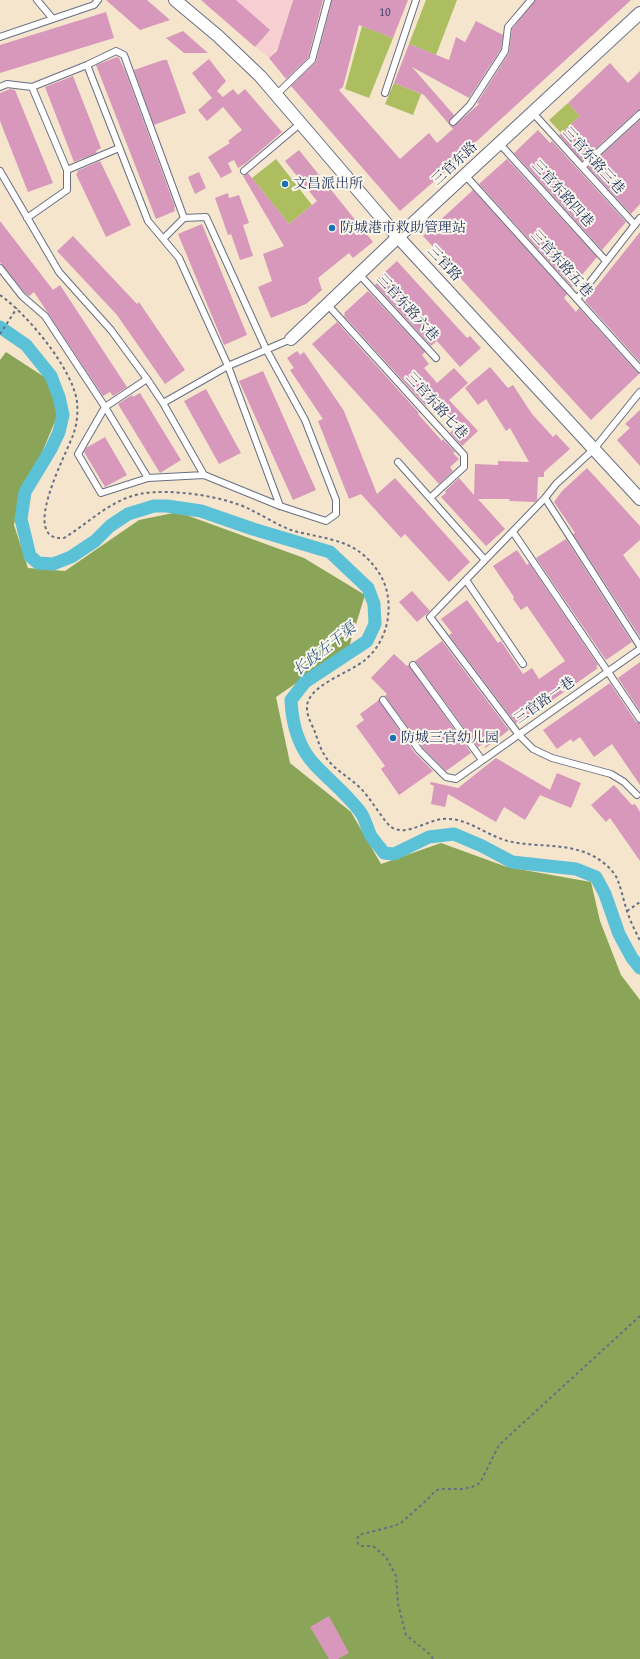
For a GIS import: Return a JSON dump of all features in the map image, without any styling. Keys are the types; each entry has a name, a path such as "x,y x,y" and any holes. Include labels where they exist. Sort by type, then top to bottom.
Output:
{"street":[{"name":"三官路","path":"175,0 218,36 260,76 398,237 640,499"},
{"name":"三官东路","path":"291,339 398,237 640,13"}],"lane":[{"path":"37,0 53,19"},
{"path":"0,37 94,5 98,0"},
{"path":"276,94 312,60 328,0"},
{"path":"385,93 416,0"},
{"path":"453,122 470,105 505,51 508,26 531,0"},
{"path":"0,87 7,84 32,87 87,65 116,51 124,55 184,218"},
{"path":"87,65 148,221 179,258 228,366 280,506"},
{"path":"27,218 67,190 67,170 32,87"},
{"name":"三官东路三巷","path":"532,112 635,225"},
{"path":"582,167 640,114"},
{"path":"244,171 301,123"},
{"name":"三官东路四巷","path":"500,143 606,261"},
{"path":"67,170 119,148"},
{"path":"0,171 59,272 111,330 147,379 163,403 204,475"},
{"name":"三官东路五巷","path":"465,175 640,369"},
{"path":"147,379 105,406 78,454 101,493 148,478 204,475 280,506 326,521 336,514 336,500 305,420 266,349 206,217 184,218 163,239"},
{"path":"577,299 640,218"},
{"path":"0,268 22,296 45,316 105,406 148,478"},
{"name":"三官东路六巷","path":"359,274 436,358"},
{"name":"三官东路七巷","path":"327,304 464,455 464,467 430,498"},
{"path":"163,403 228,366 291,339"},
{"path":"639,798 624,782 611,774 552,758 533,749 519,735 430,617 513,532 556,484 594,449 640,392"},
{"path":"398,462 485,560"},
{"path":"545,498 640,646"},
{"path":"513,532 640,719"},
{"path":"466,580 523,664"},
{"name":"三官路一巷","path":"383,700 420,750 446,777 456,779 640,649"},
{"path":"413,665 482,760"}],"path":[{"path":"0,295 17,308 33,325 64,368 73,384 77,402 77,419 73,435 46,505 44,518 47,532 52,537 64,538 109,506 139,494 157,492 214,497 230,501 290,530 343,543 361,553 373,564 381,576 388,597 389,612 382,639 375,650 365,660 328,682 309,696 306,706 308,714 321,748 328,759 361,789 389,825 397,830 408,830 426,822 441,819 461,820 504,840 516,843 561,846 589,854 605,864 618,879 627,911 640,941"},
{"path":"0,334 17,308"},
{"path":"627,911 640,902"},
{"path":"433,1659 431,1655 406,1635 398,1604 396,1576 386,1557 373,1546 361,1546 358,1544 357,1540 359,1535 401,1523 428,1499 434,1491 440,1489 461,1489 472,1487 480,1483 499,1445 640,1316"}],"shaded area":[{"path":"201,0 292,0 278,47 269,58"}],"green space":[{"path":"426,0 457,0 436,55 409,44"},
{"path":"362,26 393,38 369,98 345,89"},
{"path":"394,83 421,94 413,115 385,104"},
{"path":"568,103 580,116 561,133 549,120"},
{"path":"276,159 312,205 289,224 252,178"},
{"path":"6,352 49,380 55,396 58,414 36,467 21,490 14,525 28,568 65,571 139,520 178,512 304,558 365,595 349,647 276,697 290,763 351,812 381,864 441,843 507,867 591,882 600,921 621,975 640,1000 640,1659 0,1659 0,360"}],"building":[{"path":"106,0 147,0 170,20 140,30"},
{"path":"201,0 236,0 270,30 255,47"},
{"path":"293,0 323,0 308,58 286,79 269,58 277,51"},
{"path":"332,0 408,0 393,38 359,25 343,87 339,90 400,159 429,133 437,143 453,129 424,95 394,83 409,44 449,60 456,37 465,42 476,21 503,35 501,49 469,98 412,67 454,115 449,123 450,125 454,126 479,104 477,103 509,53 512,29 535,0 631,0 454,162 455,163 400,211 291,86 316,62"},
{"path":"106,12 114,38 0,73 0,45"},
{"path":"183,31 208,53 184,53 166,38"},
{"path":"117,57 119,58 126,73 175,207 175,211 156,219 96,65"},
{"path":"209,59 226,81 217,91 223,97 233,89 238,95 245,89 282,132 238,168 234,160 228,163 232,172 221,178 208,157 230,143 228,141 242,130 223,107 207,121 198,110 212,98 192,73"},
{"path":"167,60 186,113 154,125 134,70"},
{"path":"610,63 628,83 640,71 640,110 637,111 582,161 559,135 580,116 568,103"},
{"path":"73,76 101,148 96,151 97,153 74,162 45,87"},
{"path":"10,89 15,90 53,183 28,192 0,121 0,93"},
{"path":"640,120 640,204 631,214 588,167"},
{"path":"538,130 550,143 552,141 626,222 602,250 514,153"},
{"path":"299,150 373,242 353,258 349,253 318,278 322,290 306,304 271,318 258,287 272,281 263,254 284,246 243,176 248,173 289,224 317,201 285,161"},
{"path":"507,159 597,257 572,287 479,184"},
{"path":"100,161 131,225 106,237 76,174 78,173 77,171"},
{"path":"199,172 206,188 195,194 188,177"},
{"path":"473,190 567,294 564,298 576,312 579,308 637,372 640,373 591,420 451,268 454,265 439,248 436,250 423,236"},
{"path":"228,193 229,198 239,195 249,223 243,225 253,256 240,260 231,234 228,235 215,198"},
{"path":"0,221 53,290 60,285 127,387 113,396 110,392 103,396 34,292 29,296 25,293 0,262"},
{"path":"202,224 247,335 224,345 178,234"},
{"path":"640,232 640,362 585,301"},
{"path":"73,236 137,304 139,302 185,370 165,384 117,315 57,251"},
{"path":"397,261 467,338 470,336 481,348 460,367 437,341 431,346 375,285 377,283 375,281"},
{"path":"368,291 425,352 422,355 429,364 424,368 437,383 454,368 468,383 449,400 478,431 462,446 450,433 457,426 432,401 426,406 344,316 344,313"},
{"path":"337,322 419,413 418,414 442,441 443,439 455,452 453,453 459,459 450,467 453,471 439,484 312,344"},
{"path":"297,351 300,355 304,352 344,411 377,494 395,478 470,562 449,582 405,534 401,538 361,494 349,499 318,421 323,419 290,370 294,368 287,358"},
{"path":"490,367 508,388 513,385 532,414 553,437 556,434 570,449 544,472 544,477 538,477 537,500 535,502 509,501 510,499 478,499 505,529 486,546 441,497 446,493 445,491 459,478 474,495 475,464 498,465 498,461 529,462 510,428 506,431 486,399 478,405 465,388"},
{"path":"263,371 316,490 293,500 239,381"},
{"path":"206,389 241,453 219,464 184,401"},
{"path":"140,393 181,460 160,473 118,404 132,395 133,397"},
{"path":"640,410 640,466 617,440 630,428 625,424"},
{"path":"105,437 127,475 105,487 84,452 86,448"},
{"path":"587,468 640,526 640,540 623,555 640,579 640,637 554,502 562,491"},
{"path":"566,539 632,642 606,660 536,558"},
{"path":"517,550 527,565 529,563 598,665 596,666 598,668 517,725 449,635 452,633 441,619 467,600 498,643 501,641 523,674 532,668 539,679 565,661 527,606 521,610 493,566"},
{"path":"412,591 430,611 417,622 399,602"},
{"path":"442,641 509,730 484,749 489,740 478,747 415,661"},
{"path":"394,654 407,666 409,665 471,753 446,771 422,747 385,696 387,694 371,678"},
{"path":"640,662 640,711 618,678"},
{"path":"610,683 636,722 640,723 640,785 612,744 594,757 580,737 573,742 571,739 557,749 543,730"},
{"name":"防城三官幼儿园","path":"379,700 415,753 433,771 399,795 381,769 385,766 356,726 364,720 360,714"},
{"path":"496,758 550,790 557,773 581,783 571,808 540,795 525,820 504,807 496,822 448,794 445,807 431,804 434,786 430,784 431,782 458,788"},
{"path":"614,785 632,805 635,804 640,812 640,861 610,818 606,822 591,805"},
{"path":"329,1616 349,1653 338,1659 329,1659 310,1627"}],"waterway":[{"name":"长歧左干渠","path":"0,327 26,345 51,376 59,397 63,415 59,432 51,449 25,492 21,519 30,556 38,563 53,564 71,557 95,541 110,526 128,514 154,506 167,506 201,511 253,529 330,552 368,588 374,604 375,624 367,641 305,682 291,700 297,734 300,743 309,758 356,806 363,816 371,836 384,853 394,854 429,837 454,834 482,846 512,862 576,869 596,877 605,894 619,934 632,958 640,968"}],"place":[{"name":"文昌派出所","path":"285,184"},
{"name":"防城港市救助管理站","path":"332,228"},
{"name":"防城三官幼儿园","path":"393,738"}]}
